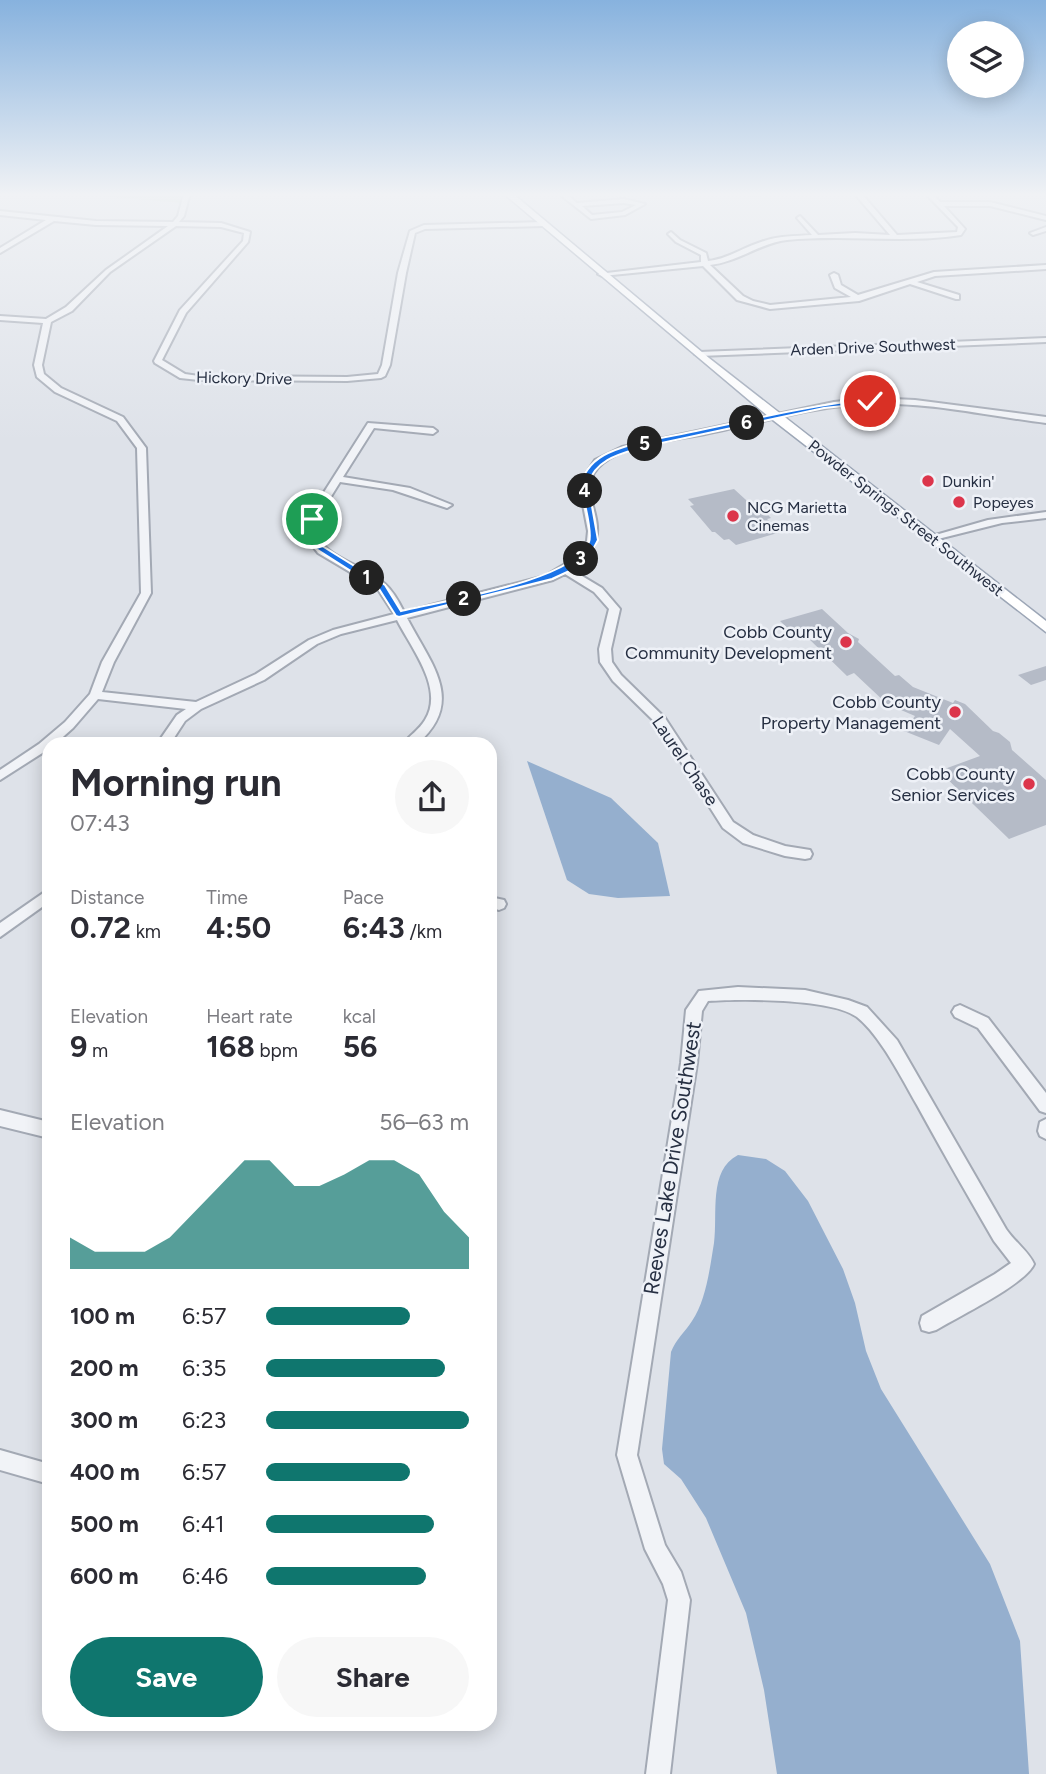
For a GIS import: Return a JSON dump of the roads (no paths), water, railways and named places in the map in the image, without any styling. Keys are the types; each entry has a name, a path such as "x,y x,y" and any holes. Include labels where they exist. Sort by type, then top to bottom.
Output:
{"main road":[{"name":"Powder Springs Street Southwest","path":"604,276 1046,628"}],"street":[{"path":"0,318 47,321 69,309 103,276"},
{"name":"Hickory Drive","path":"215,276 183,312 158,361 160,365 183,376 272,379 381,376 386,365 402,276"},
{"path":"717,276 740,298 758,305 776,307 859,299 934,276"},
{"path":"834,276 838,286 859,299"},
{"path":"911,282 956,297"},
{"path":"47,321 38,365 40,375 58,390 120,419 141,448 146,593 108,662 95,695 69,726 55,737"},
{"name":"Arden Drive Southwest","path":"699,354 1046,340"},
{"path":"168,737 181,718 197,706 260,677 313,642 399,614 549,578 566,570 587,553 594,540 584,484 596,464 611,455 641,445 835,404 880,401 1046,420"},
{"path":"419,737 433,721 438,705 437,691 399,614 382,587 325,553 313,544 308,533 312,519 371,425 433,431"},
{"path":"337,479 395,486 447,505"},
{"path":"930,538 987,522 1018,516 1046,515"},
{"name":"Laurel Chase","path":"566,570 598,590 615,609 605,649 606,662 617,678 661,721 728,825 748,839 785,851 805,854"},
{"path":"95,695 197,706"},
{"path":"0,776 42,748"},
{"path":"0,931 42,899"},
{"name":"Reeves Lake Drive Southwest","path":"657,1774 678,1600 673,1580 656,1549 627,1455 689,1063 694,1010 704,995 805,996 848,1006 862,1012 891,1045 1000,1235 1010,1250 1025,1264 1002,1281 929,1323"},
{"path":"960,1012 983,1023 1046,1106"},
{"path":"0,1118 42,1128"},
{"path":"0,1460 42,1472"}],"water":[{"path":"527,761 611,798 658,843 670,896 618,898 589,894 567,880"},
{"path":"738,1155 766,1159 785,1171 808,1201 843,1269 855,1303 866,1351 881,1389 990,1564 1020,1641 1029,1774 777,1774 764,1690 746,1613 706,1518 681,1479 664,1464 662,1449 671,1352 701,1304 714,1243 718,1182 722,1171"}],"place":[{"name":"Dunkin'","path":"928,481"},
{"name":"Popeyes","path":"959,502"},
{"name":"NCG Marietta Cinemas","path":"733,516"},
{"name":"Cobb County Community Development","path":"846,642"},
{"name":"Cobb County Property Management","path":"955,712"},
{"name":"Cobb County Senior Services","path":"1029,784"}]}
